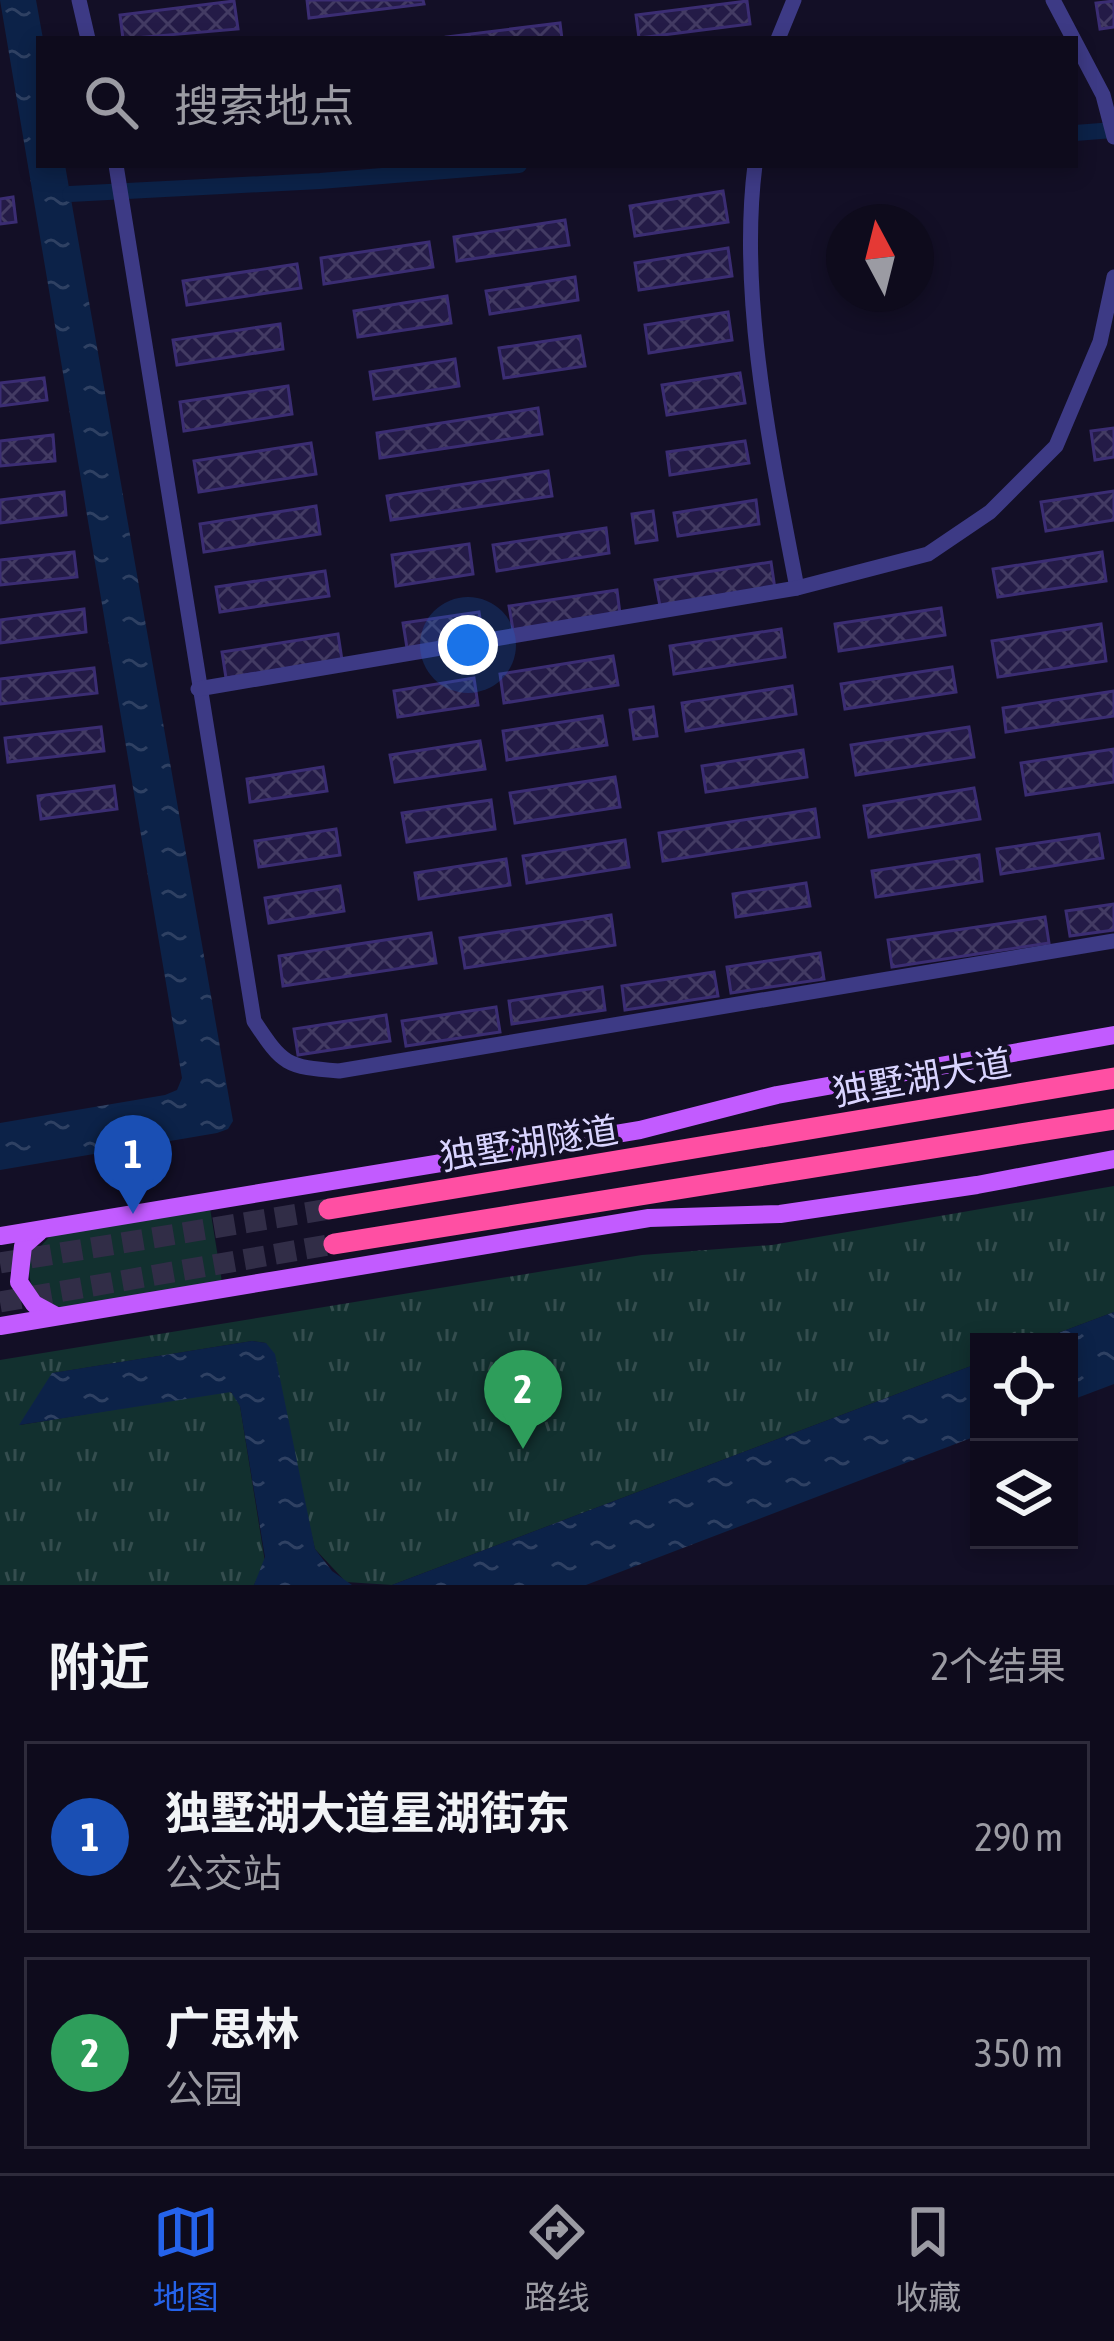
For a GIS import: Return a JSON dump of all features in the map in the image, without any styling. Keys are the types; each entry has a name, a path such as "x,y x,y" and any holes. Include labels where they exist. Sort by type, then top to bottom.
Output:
{"highway":[{"name":"独墅湖大道","path":"741,1142 1114,1078"},
{"name":"独墅湖大道","path":"747,1180 1114,1120"},
{"name":"独墅湖隧道","path":"329,1209 741,1142"},
{"name":"独墅湖隧道","path":"334,1244 747,1180"}],"main road":[{"path":"0,1236 640,1130 777,1095 1114,1035"},
{"path":"0,1326 649,1218 780,1214 1114,1159"},
{"path":"43,1229 23,1246 19,1282 34,1304 58,1317"}],"street":[{"path":"79,0 87,36"},
{"path":"779,36 794,0"},
{"path":"1053,0 1075,36"},
{"path":"1078,42 1114,137"},
{"path":"117,168 254,1022 278,1058 303,1068 339,1071 428,1059 1114,941"},
{"path":"755,168 748,219 766,423 797,588"},
{"path":"198,689 797,588 928,554 990,512 1055,446 1100,342 1114,277"}],"green space":[{"path":"1114,1186 1114,1312 1058,1333 970,1333 970,1366 392,1585 346,1582 315,1549 266,1343 252,1341 53,1373 20,1425 227,1391 234,1394 240,1406 265,1562 254,1585 0,1585 0,1360 642,1255 772,1245"},
{"path":"210,1208 222,1282 60,1309 38,1295 31,1283 30,1258 51,1235"}],"water":[{"path":"0,0 36,0 42,36 36,36 36,168 66,168 233,1121 217,1133 0,1170 0,1123 165,1095 177,1090 182,1078"},
{"path":"1114,1312 1114,1384 1078,1398 1078,1333 1058,1333"},
{"path":"252,1341 266,1343 275,1354 315,1549 332,1571 352,1585 254,1585 265,1557 240,1406 231,1392 19,1425 52,1373"},
{"path":"970,1366 970,1438 586,1585 392,1585"}],"building":[{"path":"307,0 423,0 424,4 309,18"},
{"path":"234,1 238,29 123,36 120,15"},
{"path":"747,1 750,24 639,36 636,15"},
{"path":"1114,1 1114,27 1100,29 1096,3"},
{"path":"560,23 562,36 454,36"},
{"path":"723,191 728,222 635,236 630,206"},
{"path":"13,197 16,222 0,224 0,199"},
{"path":"565,220 569,245 457,261 454,237"},
{"path":"429,242 433,267 324,284 321,258"},
{"path":"728,248 732,276 639,290 635,263"},
{"path":"297,264 301,288 187,305 183,281"},
{"path":"575,277 578,300 490,314 486,291"},
{"path":"447,296 451,323 358,337 354,311"},
{"path":"728,312 732,340 649,353 645,325"},
{"path":"280,324 283,349 177,365 173,340"},
{"path":"580,336 585,366 504,378 499,348"},
{"path":"455,359 459,386 374,399 370,372"},
{"path":"740,373 745,403 667,415 662,385"},
{"path":"44,378 47,400 0,406 0,383"},
{"path":"288,386 292,414 184,431 180,402"},
{"path":"538,408 542,434 380,458 377,433"},
{"path":"1114,428 1114,457 1095,460 1091,431"},
{"path":"53,435 55,461 0,466 0,441"},
{"path":"745,441 749,463 670,475 667,452"},
{"path":"311,443 316,474 199,492 194,461"},
{"path":"548,471 552,496 391,520 387,496"},
{"path":"1114,491 1114,520 1046,531 1041,502"},
{"path":"64,492 66,515 0,523 0,500"},
{"path":"756,500 759,524 678,536 674,513"},
{"path":"316,506 320,534 204,552 200,524"},
{"path":"653,511 657,540 636,543 632,514"},
{"path":"606,528 609,553 497,571 493,545"},
{"path":"469,544 473,574 396,586 392,555"},
{"path":"74,552 77,577 0,585 0,560"},
{"path":"1102,552 1106,581 998,597 993,569"},
{"path":"771,562 775,589 660,606 655,580"},
{"path":"325,571 329,596 220,612 216,587"},
{"path":"617,590 620,614 513,630 509,606"},
{"path":"941,608 945,635 839,651 835,624"},
{"path":"84,609 86,632 0,643 0,620"},
{"path":"479,612 483,637 407,648 403,623"},
{"path":"1101,624 1106,661 998,677 992,641"},
{"path":"781,629 785,657 674,674 670,646"},
{"path":"338,634 342,660 226,678 222,652"},
{"path":"613,656 618,685 504,703 500,674"},
{"path":"952,667 956,692 845,709 841,684"},
{"path":"94,668 97,693 0,704 0,679"},
{"path":"474,678 478,705 398,717 394,691"},
{"path":"792,686 796,714 686,731 682,703"},
{"path":"1114,691 1114,716 1006,732 1003,708"},
{"path":"653,707 657,736 634,739 630,710"},
{"path":"602,716 607,745 507,760 503,731"},
{"path":"101,727 104,751 8,762 5,738"},
{"path":"969,727 974,757 856,775 851,745"},
{"path":"480,741 485,769 395,782 390,755"},
{"path":"1114,749 1114,782 1026,795 1021,763"},
{"path":"803,750 807,777 706,792 702,766"},
{"path":"323,767 327,791 250,802 247,779"},
{"path":"615,777 620,807 515,823 510,793"},
{"path":"114,786 117,809 41,819 38,796"},
{"path":"974,788 980,819 869,837 864,806"},
{"path":"491,800 495,829 407,842 402,813"},
{"path":"815,809 819,837 663,861 659,833"},
{"path":"336,829 340,855 259,867 255,841"},
{"path":"1099,834 1103,858 1001,874 997,849"},
{"path":"625,840 629,867 527,883 523,856"},
{"path":"979,855 982,881 876,897 872,871"},
{"path":"506,859 510,885 419,899 415,873"},
{"path":"806,883 810,906 736,917 733,894"},
{"path":"340,886 344,911 269,923 265,898"},
{"path":"1114,904 1114,930 1070,936 1066,911"},
{"path":"611,915 615,945 465,968 460,938"},
{"path":"1045,917 1049,943 892,967 888,940"},
{"path":"431,933 436,963 283,986 279,956"},
{"path":"820,953 824,979 731,993 727,967"},
{"path":"714,972 718,996 625,1010 622,986"},
{"path":"602,987 605,1010 512,1024 509,1001"},
{"path":"496,1007 500,1032 406,1046 402,1021"},
{"path":"386,1015 390,1041 298,1055 294,1029"}],"waterway":[{"path":"1078,133 1114,130"},
{"path":"70,194 482,168"}],"tunnel":[{"path":"0,1263 329,1209"},
{"path":"0,1302 334,1244"}],"place":[{"name":"独墅湖大道星湖街东","path":"133,1214"},
{"name":"广思林","path":"523,1449"}]}
